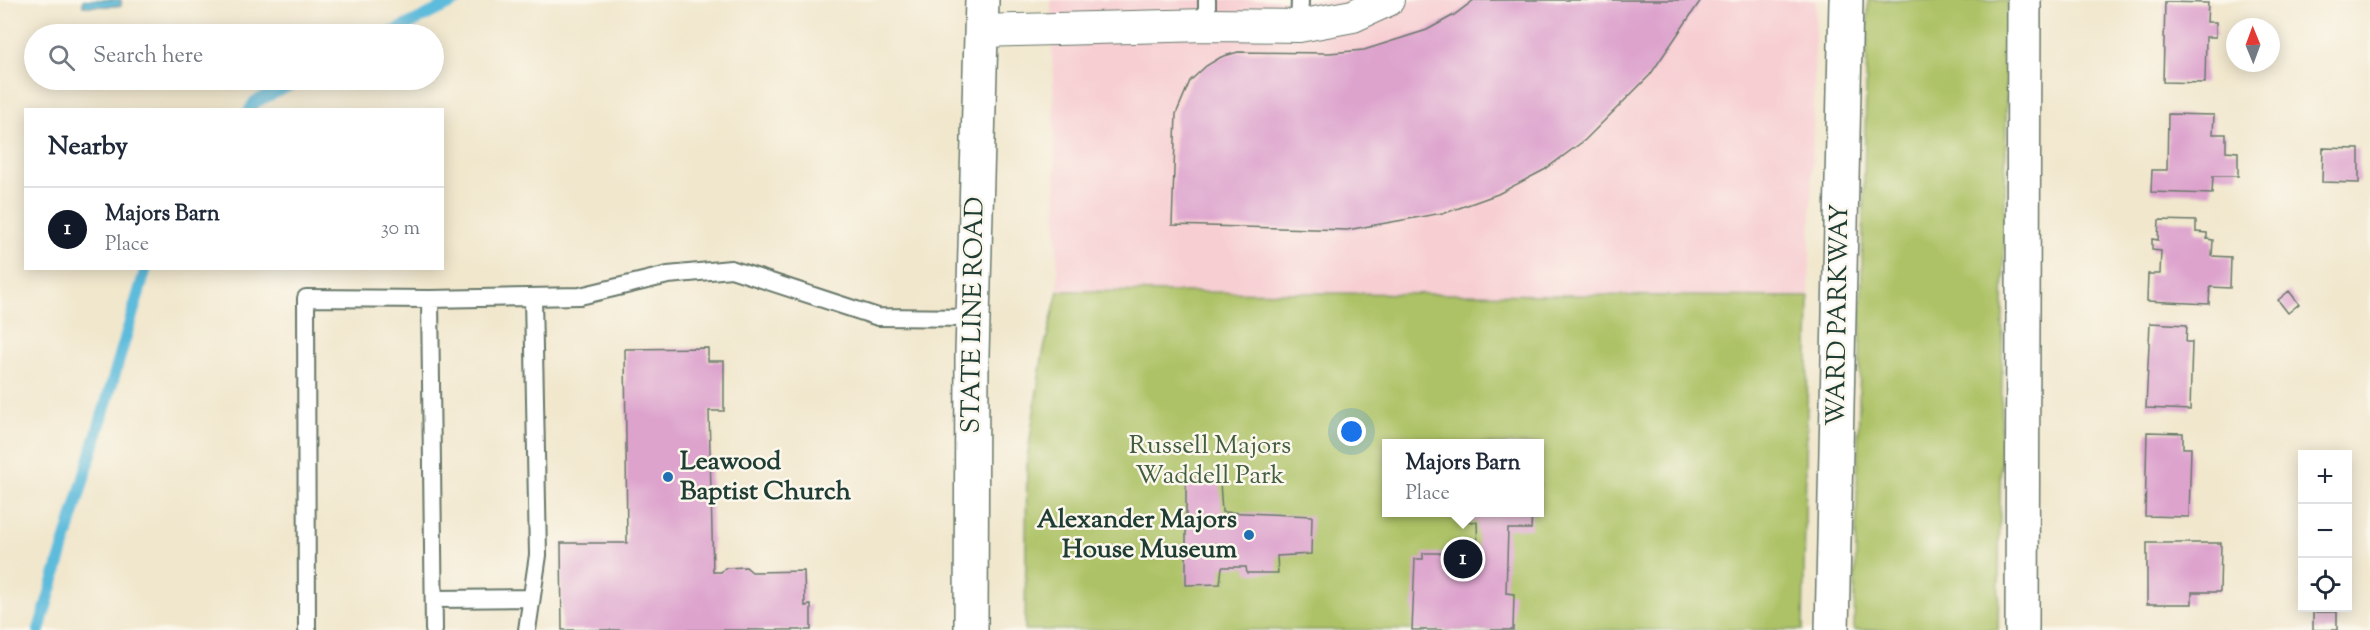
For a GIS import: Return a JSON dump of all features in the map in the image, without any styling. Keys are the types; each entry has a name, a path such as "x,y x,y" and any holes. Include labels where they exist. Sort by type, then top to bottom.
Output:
{"main road":[{"name":"WARD PARKWAY","path":"1832,630 1846,0"},
{"path":"2022,630 2024,0"},
{"name":"STATE LINE ROAD","path":"971,630 973,318 981,16"}],"street":[{"path":"981,16 1300,13 1353,16 1388,0"}],"lane":[{"path":"306,630 306,298 580,296 668,275 732,269 878,317 973,318"},
{"path":"527,630 538,555 533,297"},
{"path":"430,298 434,630"},
{"path":"434,599 531,598"}],"shaded area":[{"path":"1051,0 1816,0 1809,297 1058,291"}],"green space":[{"path":"1868,0 2008,0 1998,630 1854,630"},
{"name":"Russell Majors Waddell Park","path":"1058,291 1809,297 1803,630 1025,630 1027,459 1042,358"}],"water":[{"path":"83,0 121,0 121,6 83,6"}],"building":[{"path":"1474,0 1701,0 1650,75 1585,140 1544,170 1498,194 1448,212 1347,230 1172,225 1176,114 1190,81 1206,66 1221,57 1238,52 1329,53 1364,50 1427,30 1454,15"},
{"path":"2165,2 2208,3 2207,22 2216,22 2216,37 2206,37 2205,83 2163,82"},
{"path":"2168,114 2214,115 2213,134 2226,134 2226,151 2238,152 2238,176 2213,176 2212,194 2151,192 2152,170 2167,170"},
{"path":"2323,148 2359,149 2359,183 2322,182"},
{"path":"2159,220 2196,221 2196,232 2207,233 2207,239 2213,240 2212,256 2231,257 2230,288 2210,287 2209,304 2147,301 2148,274 2160,274 2161,251 2152,250 2152,239 2158,240"},
{"path":"2289,291 2299,304 2288,313 2278,300"},
{"path":"2150,323 2187,325 2186,342 2192,342 2190,410 2146,408"},
{"name":"Leawood Baptist Church","path":"708,348 708,361 724,361 724,411 709,411 713,572 721,572 725,568 746,567 752,572 804,571 805,606 811,605 811,630 562,630 561,543 627,543 625,349"},
{"path":"2147,432 2183,433 2183,448 2191,448 2189,517 2145,516"},
{"name":"Alexander Majors House Museum","path":"1186,482 1220,482 1222,512 1312,516 1311,554 1277,556 1278,573 1247,573 1246,567 1222,567 1220,584 1186,585"},
{"path":"1459,517 1532,517 1531,529 1508,529 1506,593 1514,594 1513,630 1412,630 1415,559 1423,559 1423,553 1478,553 1477,522 1459,521"},
{"path":"2147,543 2221,543 2220,592 2192,592 2192,604 2147,604"},
{"path":"2313,612 2337,612 2337,630 2313,630"}],"waterway":[{"path":"409,24 457,0"},
{"path":"251,108 255,102 280,90"},
{"path":"39,630 145,270"}],"place":[{"name":"Leawood Baptist Church","path":"668,477"},
{"name":"Alexander Majors House Museum","path":"1249,535"},
{"name":"Majors Barn","path":"1463,559"}]}
